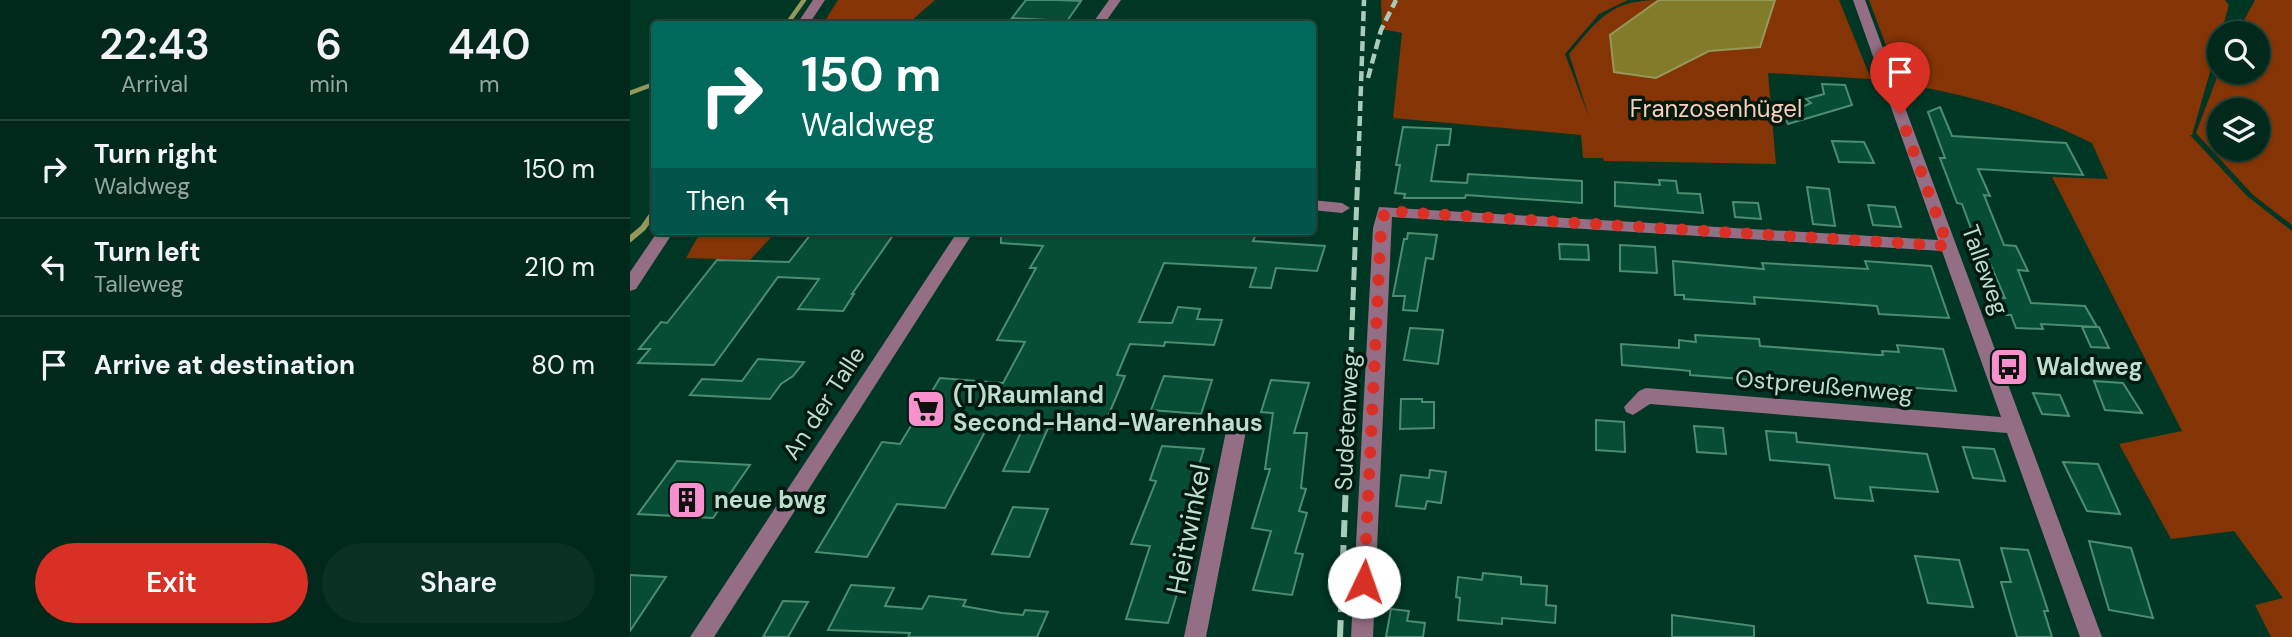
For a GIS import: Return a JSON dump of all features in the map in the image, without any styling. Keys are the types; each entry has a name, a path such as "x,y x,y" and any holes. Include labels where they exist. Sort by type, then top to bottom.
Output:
{"street":[{"path":"805,21 819,0"},
{"path":"1100,21 1115,0"},
{"name":"Talleweg","path":"1859,0 2091,637"},
{"path":"1316,205 1342,208"},
{"name":"Sudetenweg","path":"1362,637 1381,228 1385,211 1948,246"},
{"path":"630,285 663,235"},
{"name":"An der Talle","path":"701,637 962,235"},
{"name":"Ostpreußenweg","path":"1633,407 1646,396 2014,426"},
{"name":"Heitwinkel","path":"1195,637 1236,431"}],"green space":[{"path":"838,0 935,0 911,21 825,21"},
{"name":"Franzosenhügel","path":"1381,0 1628,0 1599,14 1565,54 1589,117 1569,54 1607,14 1617,8 1642,1 1659,0 1610,35 1656,78 1709,51 1759,47 1775,0 1839,0 1871,79 1768,73 1776,164 1604,161 1603,158 1583,158 1581,135 1393,118 1402,33 1382,29"},
{"path":"1869,0 2225,0 2229,5 2224,21 2207,21 2207,82 2190,135 2207,153 2207,161 2214,161 2247,196 2292,231 2292,637 2271,637 2255,605 2283,598 2234,531 2171,539 2119,444 2182,431 2052,177 2108,179 2092,143 1998,106 1900,83"},
{"path":"2255,0 2292,0 2292,225 2253,195 2222,161 2270,161 2270,98 2209,98 2214,84 2270,84 2270,21 2244,21"},
{"path":"2207,104 2207,145 2196,133"},
{"path":"699,235 773,235 750,260 686,258"}],"shaded area":[{"path":"1659,0 1775,0 1760,47 1709,51 1656,78 1614,72 1610,35"}],"building":[{"path":"1026,0 1081,1 1067,21 1012,18"},
{"path":"1822,84 1845,85 1852,105 1788,124 1784,115 1811,103 1806,99 1824,94"},
{"path":"1940,107 1952,136 2066,143 2083,175 1978,169 1990,196 1984,195 2004,245 2016,246 2028,271 2018,270 2031,303 2085,306 2097,327 2041,324 2043,329 2016,328 2011,315 2005,315 1997,297 2005,298 1976,231 1972,231 1962,204 1957,203 1940,158 1945,158 1928,112"},
{"path":"1403,127 1451,129 1449,145 1437,145 1431,181 1467,183 1468,174 1582,181 1582,203 1466,195 1465,198 1404,198 1405,194 1395,193 1400,165 1396,165"},
{"path":"1832,141 1864,142 1874,163 1839,162"},
{"path":"1659,180 1676,181 1678,193 1700,194 1703,213 1615,206 1615,182 1660,185"},
{"path":"1807,187 1829,189 1835,226 1813,224"},
{"path":"1733,202 1758,203 1761,219 1735,217"},
{"path":"1868,205 1895,207 1901,227 1873,225"},
{"path":"1408,233 1437,235 1433,259 1426,258 1417,311 1403,310 1405,296 1393,296 1404,239 1407,239"},
{"path":"810,235 893,235 843,311 798,309 819,279 778,277 714,365 638,363 650,349 639,349 661,322 667,323 717,260 789,262"},
{"path":"1001,235 1256,235 1253,241 1325,246 1317,271 1276,268 1271,288 1250,287 1256,268 1164,263 1139,322 1172,323 1178,307 1200,309 1197,319 1222,320 1214,345 1165,342 1164,346 1130,344 1117,375 1125,376 1101,433 1048,428 1029,472 1003,471 1024,426 989,424 945,508 897,504 867,557 816,552 882,442 900,444 940,378 1003,383 1025,342 997,340 1036,268 1030,268 1043,246 1001,243"},
{"path":"1559,244 1588,245 1589,260 1560,259"},
{"path":"1620,245 1655,247 1657,273 1620,271"},
{"path":"1673,261 1764,269 1762,263 1868,269 1865,261 1931,266 1949,318 1879,314 1877,306 1812,301 1754,297 1755,304 1684,299 1684,295 1675,295"},
{"path":"2082,327 2099,327 2109,348 2091,347"},
{"path":"1410,328 1443,330 1438,364 1404,360"},
{"path":"1695,335 1759,339 1760,346 1878,355 1883,355 1882,351 1899,352 1897,345 1943,349 1956,391 1891,386 1895,399 1775,389 1774,385 1766,384 1766,381 1690,375 1690,371 1622,365 1621,344 1679,348 1679,340 1696,342"},
{"path":"758,359 804,362 770,399 690,395 702,379 742,381"},
{"path":"1164,376 1212,380 1201,414 1151,410"},
{"path":"1271,380 1309,383 1294,433 1307,433 1301,488 1306,489 1299,511 1307,513 1295,553 1303,554 1292,595 1253,590 1271,531 1252,528 1270,469 1265,469 1273,413 1261,412"},
{"path":"2094,381 2123,383 2142,413 2105,410"},
{"path":"2033,393 2060,395 2069,416 2042,414"},
{"path":"1401,399 1434,402 1434,428 1400,429"},
{"path":"1596,420 1624,422 1625,452 1596,450"},
{"path":"1694,426 1723,428 1726,454 1697,452"},
{"path":"1766,431 1796,433 1797,442 1927,454 1938,492 1870,487 1873,501 1835,498 1829,465 1770,460"},
{"path":"1162,446 1204,449 1186,507 1196,508 1174,570 1184,571 1168,623 1126,619 1150,546 1131,544 1156,481 1150,480"},
{"path":"1963,447 1994,449 2005,481 1973,478"},
{"name":"neue bwg","path":"677,461 750,465 713,518 638,514"},
{"path":"2063,462 2098,464 2120,514 2087,511"},
{"path":"1430,470 1446,472 1441,503 1427,501 1425,509 1396,506 1401,475 1429,478"},
{"path":"1013,507 1048,509 1029,557 992,554"},
{"path":"2089,541 2131,548 2153,618 2109,610"},
{"path":"2001,548 2028,550 2048,611 2044,611 2052,637 2017,637 2001,582 2011,582"},
{"path":"1915,556 1959,560 1973,607 1928,603"},
{"path":"1483,573 1521,577 1521,584 1547,586 1546,605 1556,606 1555,623 1502,618 1502,624 1458,620 1458,577 1482,580"},
{"path":"630,575 666,577 630,631"},
{"path":"851,585 894,588 885,606 922,609 929,596 966,600 963,606 1002,613 1023,615 1025,610 1048,612 1037,637 908,637 910,633 828,630"},
{"path":"783,601 808,602 788,637 763,637"},
{"path":"1391,609 1409,611 1407,621 1425,623 1423,637 1386,637"},
{"path":"1672,615 1754,626 1754,637 1672,637"}],"waterway":[{"path":"789,21 804,0"},
{"path":"630,93 651,85"},
{"path":"630,239 651,216"}],"railway":[{"path":"1358,171 1364,0"},
{"path":"1368,78 1381,30 1396,0"},
{"path":"1350,380 1358,169"},
{"path":"1340,637 1350,378"}],"place":[{"name":"Waldweg","path":"2009,367"},
{"name":"(T)Raumland Second-Hand-Warenhaus","path":"926,409"},
{"name":"neue bwg","path":"687,500"}],"route":[{"path":"1364,582 1381,228 1385,211 1829,241 1948,246 1900,114"}]}
